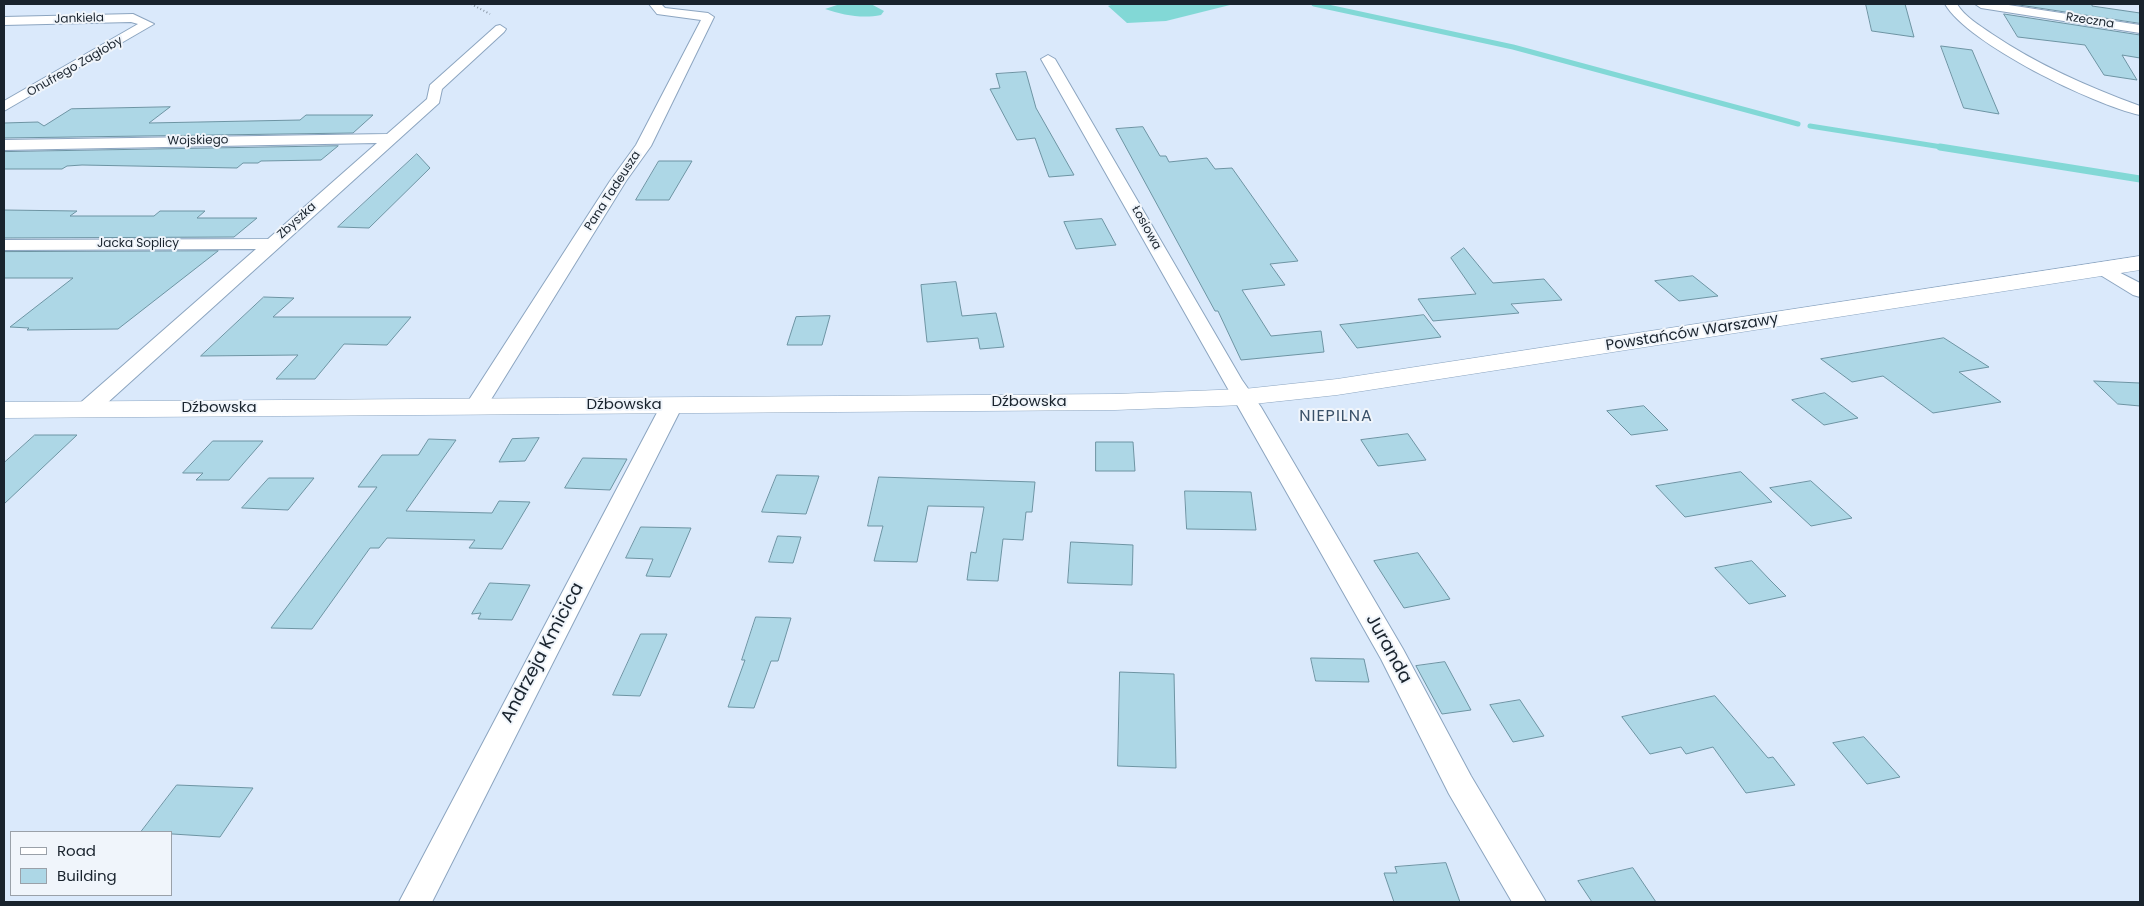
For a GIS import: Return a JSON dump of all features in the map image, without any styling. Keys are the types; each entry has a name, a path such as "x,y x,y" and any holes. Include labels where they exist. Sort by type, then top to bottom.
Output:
{"main road":[{"name":"Powstańców Warszawy","path":"1244,397 1337,388 1498,364 2140,263"},
{"name":"Dźbowska","path":"4,410 1115,402 1244,397"}],"street":[{"name":"Pana Tadeusza","path":"476,406 541,306 618,181 643,146 708,17 662,11 655,4"},
{"path":"1951,4 1959,15 2011,54 2089,91 2140,110"},
{"name":"Rzeczna","path":"1981,4 2140,29"},
{"name":"Jankiela","path":"4,21 133,18 146,21 148,24 145,27"},
{"name":"Onufrego Zagłoby","path":"4,107 145,27"},
{"name":"Zbyszka","path":"87,409 434,100 435,88 500,29"},
{"name":"Łosiowa","path":"1048,58 1232,381 1244,397"},
{"name":"Wojskiego","path":"4,145 391,138"},
{"name":"Jacka Soplicy","path":"4,245 272,244"},
{"path":"2103,269 2140,291"},
{"name":"Juranda","path":"1244,397 1393,656 1460,785 1530,902"},
{"name":"Andrzeja Kmicica","path":"415,902 672,405"}],"shaded area":[{"path":"840,4 871,4 884,11 881,15 860,16 846,15 825,9"},
{"path":"1114,4 1234,4 1166,21 1127,23 1108,6"}],"building":[{"path":"1866,4 1905,4 1914,37 1872,31"},
{"path":"2013,4 2092,4 2092,6 2140,13 2140,23"},
{"path":"2004,14 2140,35 2140,58 2122,55 2137,80 2104,75 2085,45 2018,37"},
{"path":"1941,46 1972,50 1999,114 1964,108"},
{"path":"1026,72 1036,108 1074,175 1049,177 1035,138 1017,140 990,89 1000,88 996,74"},
{"path":"170,107 149,123 300,120 306,115 373,115 353,133 4,138 4,123 38,122 44,126 71,109"},
{"path":"1143,127 1160,156 1166,156 1169,162 1207,158 1215,169 1232,168 1298,261 1270,264 1285,285 1242,290 1271,336 1321,331 1324,352 1241,360 1218,311 1215,311 1116,129"},
{"path":"338,146 321,160 261,161 258,163 243,163 237,168 82,165 67,166 62,169 4,169 4,152"},
{"path":"417,154 430,168 369,228 338,227"},
{"path":"659,161 692,161 669,200 636,200"},
{"path":"4,210 77,211 70,216 154,216 160,211 205,211 197,218 257,218 234,237 4,238"},
{"path":"1102,219 1116,245 1076,249 1064,222"},
{"path":"1464,248 1493,283 1544,279 1562,300 1511,304 1519,313 1433,321 1418,299 1476,294 1451,258"},
{"path":"218,251 118,329 27,330 29,328 10,327 73,278 4,278 4,252"},
{"path":"1693,276 1718,296 1679,301 1655,281"},
{"path":"956,282 962,316 996,313 1004,347 980,349 978,338 927,342 921,285"},
{"path":"264,297 294,298 273,317 411,317 387,345 344,344 315,379 276,379 298,355 201,356"},
{"path":"1424,315 1441,337 1357,348 1340,325"},
{"path":"830,316 822,345 787,345 796,317"},
{"path":"1944,338 1989,367 1959,372 2001,402 1933,413 1883,376 1852,382 1821,359"},
{"path":"2094,381 2140,383 2140,406 2118,404"},
{"path":"1825,393 1858,418 1824,425 1792,400"},
{"path":"1644,406 1668,430 1631,435 1607,411"},
{"path":"1408,434 1426,460 1378,466 1361,440"},
{"path":"35,435 77,435 4,504 4,463"},
{"path":"539,438 525,461 499,462 512,439"},
{"path":"429,439 456,440 406,511 492,513 499,501 530,502 502,549 469,548 475,540 387,538 379,548 370,548 312,629 271,628 377,487 358,487 382,455 418,455"},
{"path":"213,441 263,441 229,480 196,480 203,473 183,473"},
{"path":"1096,442 1133,442 1135,471 1096,471"},
{"path":"583,458 627,459 610,490 565,488"},
{"path":"1741,472 1772,502 1685,517 1656,486"},
{"path":"777,475 819,476 806,514 762,512"},
{"path":"879,477 1035,482 1032,512 1026,512 1023,540 1003,539 998,581 967,580 971,552 976,553 984,507 928,506 917,562 874,561 883,526 868,526"},
{"path":"269,478 314,478 288,510 242,508"},
{"path":"1811,481 1852,518 1811,526 1770,488"},
{"path":"1185,491 1251,492 1256,530 1187,529"},
{"path":"641,527 691,528 670,577 646,576 653,559 626,558"},
{"path":"778,536 801,537 793,563 769,562"},
{"path":"1071,542 1133,545 1132,585 1068,583"},
{"path":"1418,553 1450,599 1404,608 1374,561"},
{"path":"1752,561 1786,596 1749,604 1715,568"},
{"path":"490,583 530,585 512,620 478,619 481,613 472,614"},
{"path":"756,617 791,618 778,661 771,661 754,708 728,707 745,660 742,660"},
{"path":"641,634 667,634 640,696 613,695"},
{"path":"1311,658 1364,659 1369,682 1316,681"},
{"path":"1445,662 1471,710 1442,714 1416,666"},
{"path":"1120,672 1174,674 1176,768 1118,766"},
{"path":"1715,696 1768,758 1773,757 1795,785 1746,793 1713,747 1686,754 1681,747 1650,754 1622,717"},
{"path":"1520,700 1544,736 1513,742 1490,705"},
{"path":"1864,737 1900,777 1867,784 1833,743"},
{"path":"177,785 253,788 220,837 172,834 172,831 142,831"},
{"path":"1446,863 1460,902 1394,902 1384,873 1397,873 1395,867"},
{"path":"1633,868 1656,902 1592,902 1578,881"}],"waterway":[{"path":"1314,4 1513,47 1798,124"},
{"path":"1810,126 1948,148"},
{"path":"1940,147 2140,179"}],"district":[{"name":"NIEPILNA","path":"1336,417"}]}
